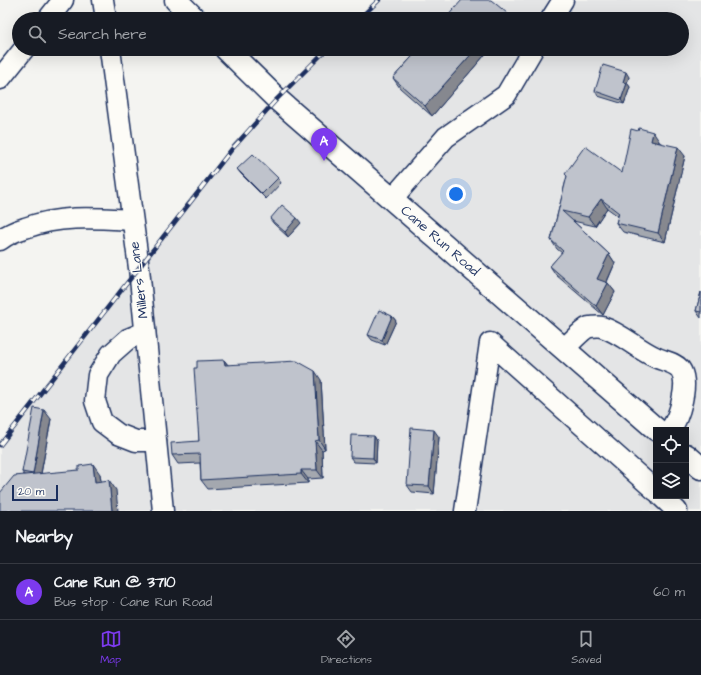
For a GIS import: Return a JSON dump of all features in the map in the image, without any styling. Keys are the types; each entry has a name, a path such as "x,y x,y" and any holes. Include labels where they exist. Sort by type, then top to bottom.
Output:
{"main road":[{"path":"176,0 188,12"},
{"name":"Cane Run Road","path":"233,56 277,99 654,427"},
{"path":"689,458 701,468"}],"street":[{"path":"54,12 63,0"},
{"path":"103,0 105,12"},
{"path":"556,12 563,0"},
{"path":"0,79 18,56"},
{"name":"Millers Lane","path":"111,56 145,332 163,511"},
{"path":"392,199 446,137 506,94 529,56"},
{"path":"0,240 7,234 55,219 80,218 132,220"},
{"path":"564,349 588,328 600,326 650,354 674,364 680,370 684,388 683,398 672,427"},
{"path":"145,332 128,339 111,354 98,375 95,401 102,422 118,434 136,440 156,441"},
{"path":"465,511 490,343 653,488"},
{"path":"664,499 677,511"}],"shaded area":[{"path":"379,0 701,0 701,511 0,511 0,445 232,149 277,99 320,56 689,56 689,12 366,12"}],"building":[{"path":"462,0 491,0 506,12 451,12"},
{"path":"413,56 470,56 425,106 393,78"},
{"path":"603,65 626,72 623,82 627,83 621,100 595,91"},
{"path":"639,128 653,132 651,141 678,147 658,233 616,223 619,213 601,199 588,217 562,211 609,254 597,279 608,283 596,306 550,266 563,251 551,240 567,176 565,174 585,146 622,173 631,129 638,131"},
{"path":"253,154 278,178 262,194 237,169"},
{"path":"282,205 297,218 285,232 270,219"},
{"path":"701,292 701,312 696,311"},
{"path":"379,310 392,316 382,340 368,335"},
{"path":"224,360 225,365 297,361 315,371 319,440 315,441 317,470 301,470 301,474 201,480 200,454 172,455 171,443 199,441 194,368 197,368 197,361"},
{"path":"34,408 44,410 33,474 22,472"},
{"path":"411,428 434,430 429,486 407,485"},
{"path":"351,435 374,436 373,458 350,457"},
{"path":"93,464 95,482 109,480 112,511 0,511 0,493 14,476 79,470 79,466"}],"railway":[{"path":"366,12 379,0"},
{"path":"0,445 232,149 277,99 320,56"}],"place":[{"name":"Cane Run @ 3710","path":"324,161"}]}
